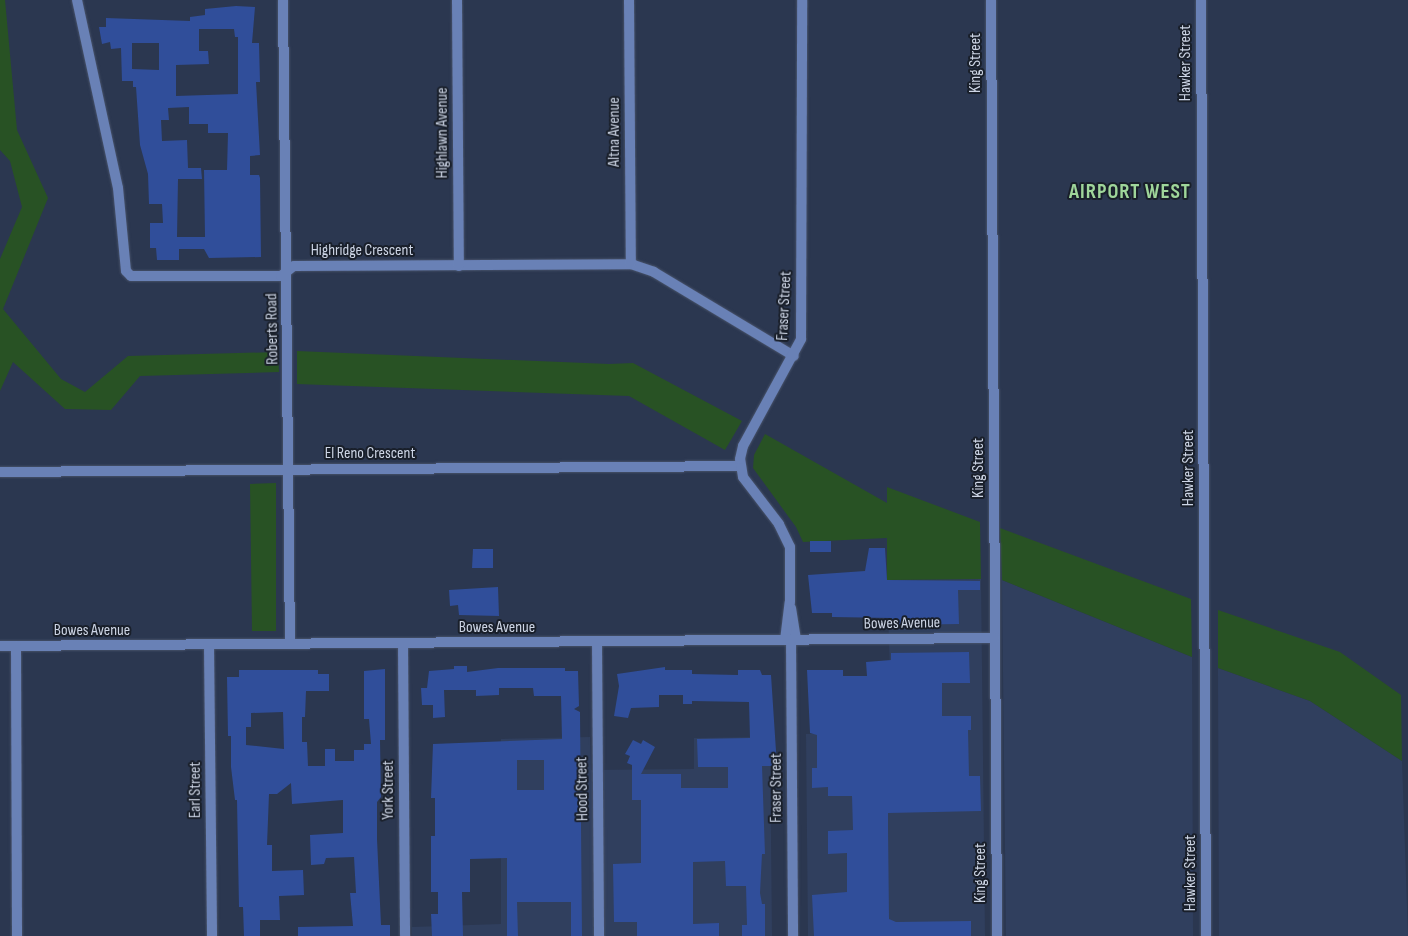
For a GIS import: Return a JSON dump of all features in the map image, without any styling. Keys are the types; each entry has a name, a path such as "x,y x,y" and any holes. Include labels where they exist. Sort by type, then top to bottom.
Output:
{"street":[{"name":"Highridge Crescent","path":"77,0 118,188 126,271 131,276 146,278 280,276 294,266 630,264 654,272 794,356"},
{"name":"Roberts Road","path":"284,0 286,14 290,644"},
{"name":"Roberts Road","path":"286,14 288,0"},
{"name":"Highlawn Avenue","path":"458,0 459,266"},
{"name":"Altna Avenue","path":"629,0 630,264"},
{"name":"Fraser Street","path":"793,936 790,602 787,539 744,477 740,466 743,446 794,356 802,331 800,12 802,0"},
{"path":"800,12 807,0"},
{"name":"King Street","path":"991,0 997,936"},
{"name":"Hawker Street","path":"1201,0 1206,936"},
{"name":"El Reno Crescent","path":"0,472 740,466"},
{"name":"Bowes Avenue","path":"0,646 995,638"},
{"name":"Hood Street","path":"597,642 599,936"},
{"name":"York Street","path":"403,643 405,936"},
{"name":"Earl Street","path":"210,645 212,936"},
{"path":"16,646 17,936"}],"shaded area":[{"path":"981,579 985,936 808,936 806,734 892,734 887,580"},
{"path":"1002,580 1192,657 1193,936 1006,936"},
{"path":"1218,668 1310,701 1402,761 1408,936 1219,936"},
{"path":"590,737 591,770 694,769 694,738 770,737 772,936 412,936 412,927 501,924 501,739"}],"green space":[{"path":"0,0 5,0 17,130 48,198 3,309 61,379 85,392 128,356 278,352 279,372 140,376 111,410 65,409 13,362 0,391 0,259 22,207 10,161 0,150"},
{"path":"297,351 609,364 633,363 742,421 725,450 629,396 297,384"},
{"path":"765,434 887,503 887,487 980,522 981,579 887,580 887,538 803,542 796,527 753,468 754,455"},
{"path":"276,483 276,631 252,631 250,484"},
{"path":"1000,528 1191,599 1192,657 1002,580"},
{"path":"1218,610 1340,652 1401,695 1402,761 1310,701 1218,668"}],"building":[{"path":"236,6 255,7 252,43 259,43 260,82 256,82 260,155 250,156 250,175 259,175 260,178 261,257 209,258 204,249 179,249 179,260 157,260 156,248 150,248 150,223 163,223 162,204 149,204 148,174 140,145 136,87 133,87 133,81 122,81 121,48 111,49 110,42 102,44 99,27 106,27 106,18 190,21 190,17 205,15 205,9","holes":["199,29 234,29 235,37 238,37 238,94 176,96 176,65 209,64 208,51 199,51","132,43 159,43 159,70 132,69","189,107 189,124 208,124 208,133 228,133 227,170 204,170 205,237 177,237 178,179 202,179 201,168 188,168 187,140 162,141 161,120 169,120 168,108"]},
{"path":"810,541 831,541 831,552 810,552"},
{"path":"869,548 885,548 887,580 980,581 980,590 958,590 959,624 892,625 892,618 832,617 832,613 812,613 808,575 865,571"},
{"path":"473,549 493,549 493,568 472,568"},
{"path":"498,587 499,616 459,615 458,605 450,606 449,590"},
{"path":"969,652 970,683 942,683 942,716 971,716 971,730 968,730 969,776 980,776 981,811 888,813 888,827 889,919 896,922 971,921 971,936 814,936 812,895 847,892 847,853 828,854 828,831 853,830 852,796 828,796 828,787 812,788 812,768 817,768 817,735 810,733 807,670 843,670 843,676 867,676 866,662 891,660 891,653"},
{"path":"454,666 467,666 467,672 498,668 565,668 565,671 578,671 579,706 574,709 580,712 582,936 571,936 571,902 517,902 518,936 507,936 507,858 470,859 470,892 462,892 463,936 432,936 431,914 438,914 438,892 431,892 431,836 435,836 435,798 431,798 433,744 562,739 561,696 534,696 533,688 499,688 499,695 476,696 476,690 444,690 445,717 433,718 433,705 422,705 421,688 427,688 429,671 454,669","holes":["517,760 544,760 544,790 517,790"]},
{"path":"665,667 665,670 692,670 692,674 738,675 738,670 760,670 762,675 771,675 777,766 762,766 765,854 762,854 760,893 762,904 765,904 765,936 742,936 742,925 747,925 746,886 726,886 725,861 693,862 693,924 719,923 719,936 637,936 637,922 614,922 613,864 641,863 641,800 632,800 632,765 627,763 630,756 625,754 633,740 641,744 643,740 655,747 641,774 681,774 681,788 728,788 728,767 698,767 697,739 750,738 749,702 692,701 692,704 683,704 683,695 659,695 659,707 631,708 628,718 614,716 619,686 617,674"},
{"path":"385,669 385,740 380,740 381,797 377,802 377,839 381,925 390,925 390,936 298,936 298,927 353,926 350,893 356,893 354,857 326,858 324,864 311,865 310,835 343,833 343,800 292,804 291,783 277,794 269,794 267,845 272,845 272,871 303,870 304,895 279,896 280,920 260,920 260,936 244,936 243,907 239,907 237,800 235,800 231,767 231,736 228,736 227,677 239,677 239,670 318,670 318,674 329,674 329,691 306,691 305,717 302,717 302,742 307,742 308,766 325,766 325,749 335,749 335,761 354,761 354,750 364,750 364,744 371,744 369,719 364,719 364,671","holes":["283,712 284,749 246,745 246,727 251,727 251,713"]}],"district":[{"name":"AIRPORT WEST","path":"1130,192"}]}
